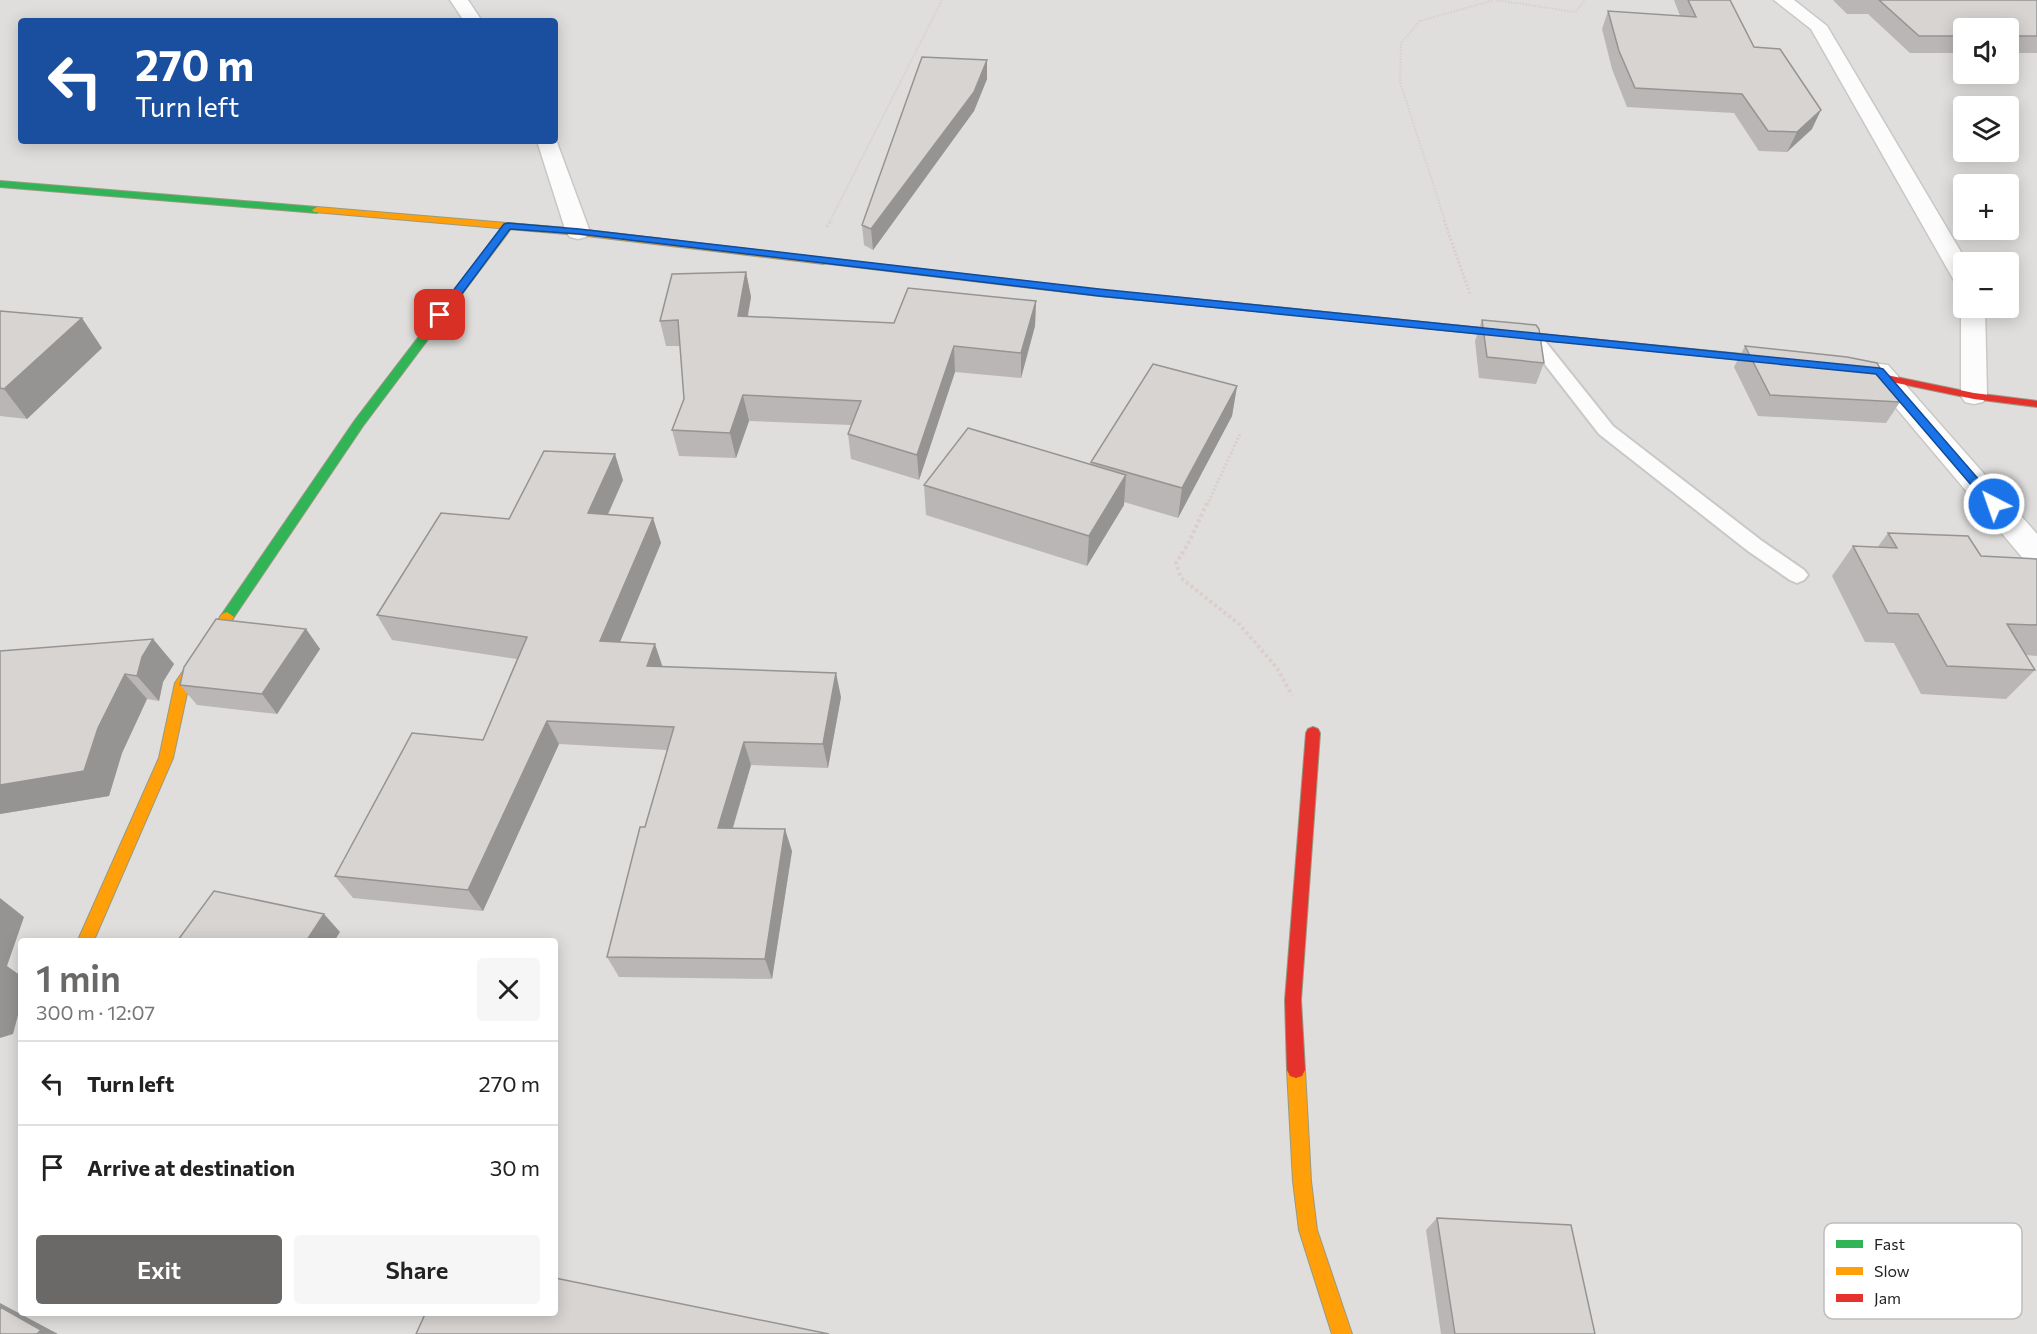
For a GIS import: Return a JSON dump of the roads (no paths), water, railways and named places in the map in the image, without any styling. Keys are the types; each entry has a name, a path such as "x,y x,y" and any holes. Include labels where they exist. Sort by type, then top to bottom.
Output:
{"main road":[{"path":"0,184 579,232 1099,292 1799,363"},
{"path":"87,938 166,758 182,683 359,423 508,226"},
{"path":"1834,367 1974,396 2037,404"},
{"path":"1313,733 1293,1000 1302,1181 1308,1230 1342,1334"}],"street":[{"path":"459,0 471,18"},
{"path":"1783,0 1818,26 1953,258"},
{"path":"548,144 579,232"},
{"path":"1973,318 1974,396"},
{"path":"1834,367 1879,371 2037,554"}],"lane":[{"path":"1483,330 1531,335 1606,430 1755,546 1797,575"}]}
